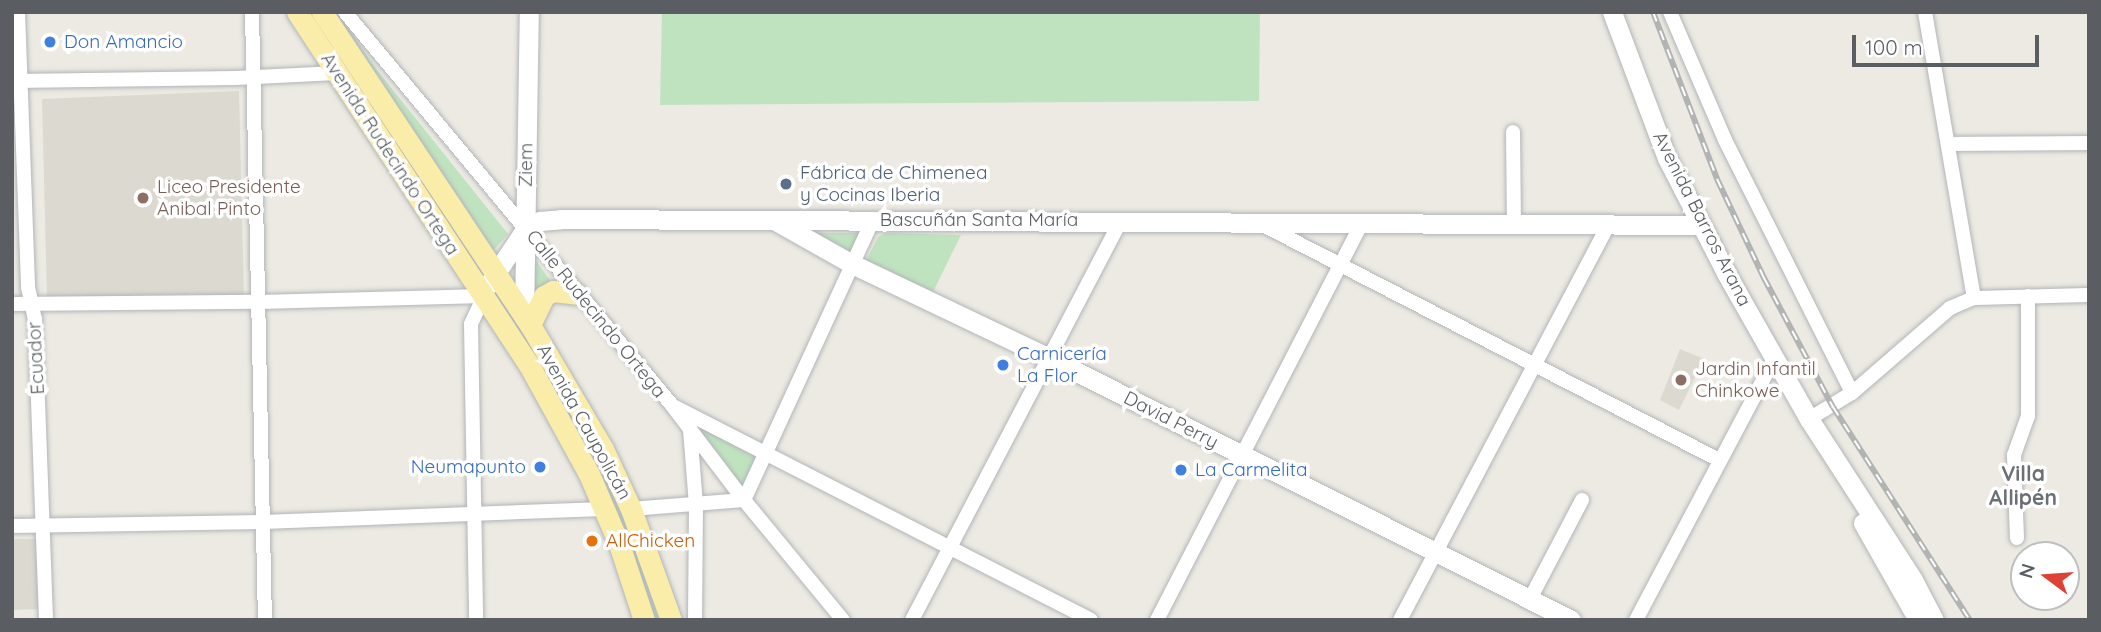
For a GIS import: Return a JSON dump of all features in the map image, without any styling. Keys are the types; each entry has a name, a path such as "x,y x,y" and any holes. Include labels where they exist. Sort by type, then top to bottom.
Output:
{"main road":[{"name":"Avenida Rudecindo Ortega","path":"297,12 484,296"},
{"name":"Avenida Rudecindo Ortega","path":"322,12 494,272"},
{"name":"Avenida Caupolicán","path":"494,272 527,321 603,449 631,509 671,620"},
{"path":"527,321 544,296 553,291 577,294"},
{"name":"Avenida Caupolicán","path":"484,296 529,365 589,474 644,620"},
{"path":"589,474 616,501 631,509"}],"street":[{"name":"Ecuador","path":"18,12 19,190 35,319 46,620"},
{"path":"252,12 265,620"},
{"name":"Calle Rudecindo Ortega","path":"345,12 671,404 744,500 843,620"},
{"name":"Ziem","path":"527,321 528,12"},
{"name":"Avenida Barros Arana","path":"1612,12 1667,158 1701,225 1809,419 1913,580 1934,620"},
{"path":"1670,12 1725,139 1852,393"},
{"path":"1926,12 1974,298"},
{"path":"17,80 253,78 337,73"},
{"path":"1513,132 1514,224"},
{"path":"1949,144 2089,143"},
{"name":"Bascuñán Santa María","path":"526,228 540,221 561,219 771,218 1701,225"},
{"name":"David Perry","path":"771,218 852,264 1049,358 1571,620"},
{"path":"631,509 744,500 873,219"},
{"path":"912,620 1121,220"},
{"path":"1257,222 1719,460"},
{"path":"1157,620 1363,222"},
{"path":"1401,620 1608,225"},
{"path":"476,620 471,324 494,272 526,228"},
{"path":"1809,419 1852,393 1950,308 1974,298 2089,295"},
{"path":"12,304 259,302 484,296"},
{"path":"2017,538 2014,455 2028,416 2028,296"},
{"path":"1636,620 1775,358"},
{"path":"671,404 1091,620"},
{"name":"Avenida Barros Arana","path":"1809,419 1810,429 1918,620"},
{"path":"690,429 696,505 695,620"},
{"path":"1530,599 1582,500"},
{"path":"12,526 473,516 604,509"}],"shaded area":[{"name":"Liceo Presidente Anibal Pinto","path":"239,91 244,298 47,298 42,99"},
{"name":"Jardin Infantil Chinkowe","path":"1680,349 1704,359 1679,410 1660,400"},
{"path":"12,539 39,539 39,609 12,610"}],"green space":[{"path":"305,12 312,12 520,323 598,452 665,620 653,620 614,507 552,385"},
{"path":"326,12 336,12 377,70 508,234 491,253 466,216 461,201"},
{"path":"662,12 1260,12 1259,101 660,105"},
{"path":"806,233 859,233 849,255"},
{"path":"885,233 961,235 932,294 865,263 878,237"},
{"path":"534,258 554,286 541,288 530,295"},
{"path":"694,423 758,453 742,486 694,426"}],"railway":[{"path":"1653,12 1717,179 1764,278 1833,407 1970,620"}],"place":[{"name":"Don Amancio","path":"50,42"},
{"name":"Fábrica de Chimenea y Cocinas Iberia","path":"786,184"},
{"name":"Liceo Presidente Anibal Pinto","path":"143,198"},
{"name":"Carnicería La Flor","path":"1003,365"},
{"name":"Jardin Infantil Chinkowe","path":"1681,380"},
{"name":"Neumapunto","path":"540,467"},
{"name":"La Carmelita","path":"1181,470"},
{"name":"AllChicken","path":"592,541"}],"district":[{"name":"Villa Allipén","path":"2023,485"}]}
